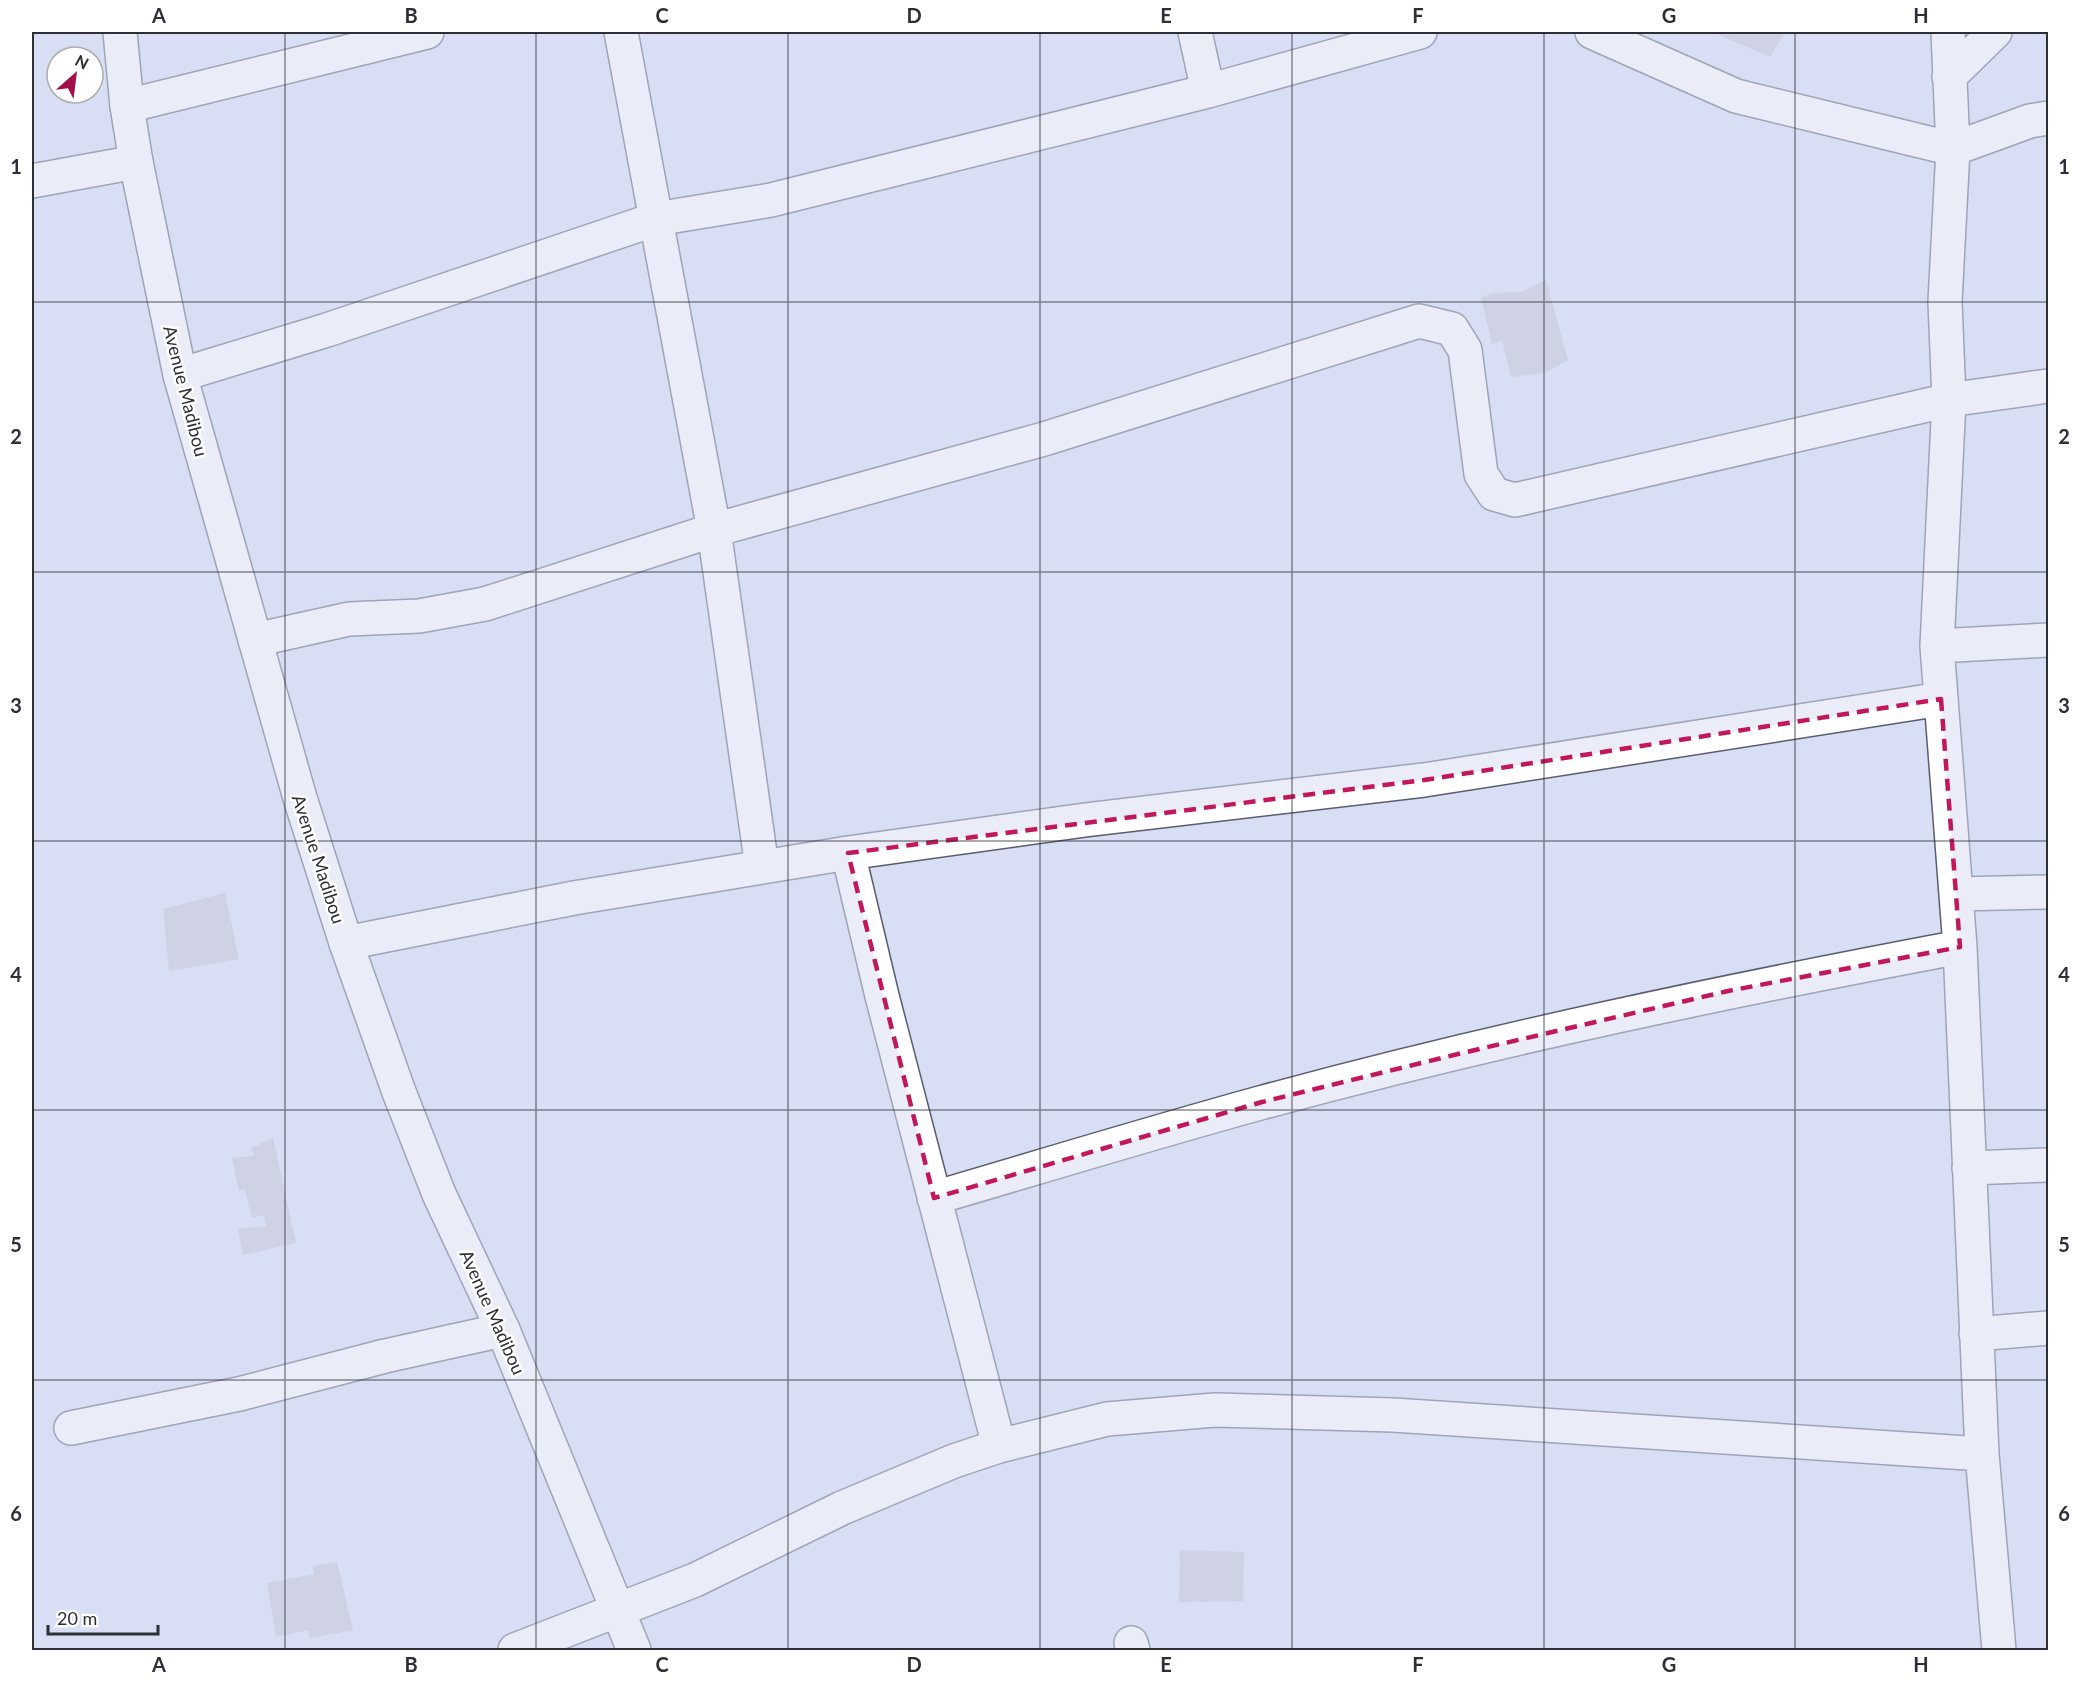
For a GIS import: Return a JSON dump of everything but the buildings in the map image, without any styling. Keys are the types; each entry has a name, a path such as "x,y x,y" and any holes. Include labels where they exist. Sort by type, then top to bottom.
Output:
{"street":[{"name":"Avenue Madibou","path":"120,32 127,106 136,162 180,375 300,798 346,943 399,1092 439,1194 503,1330 634,1650"},
{"path":"127,106 427,32"},
{"path":"621,32 714,530 762,867"},
{"path":"1195,32 1208,92"},
{"path":"180,375 327,330 656,219 771,200 1208,92 1420,32"},
{"path":"1592,32 1736,96 1953,149 2030,121 2049,118"},
{"path":"1949,77 1995,32"},
{"path":"1944,33 1953,149 1946,302 1949,400 1937,646 1960,947 1982,1454 1999,1650"},
{"path":"32,181 136,162"},
{"path":"255,640 348,619 419,616 485,604 714,530 1044,439 1419,321 1452,329 1465,350 1481,474 1494,494 1515,500 1949,400 2049,386"},
{"path":"1937,646 2049,640"},
{"path":"346,943 574,898 848,853 1085,820 1424,780 1941,699"},
{"path":"848,853 999,1446"},
{"path":"1956,894 2049,892"},
{"path":"934,1198 1263,1102 1728,991 1960,947"},
{"path":"1969,1168 2049,1165"},
{"path":"1976,1334 2049,1328"},
{"path":"71,1428 239,1394 385,1356 503,1330"},
{"path":"515,1650 695,1580 842,1508 999,1446 1107,1419 1215,1410 1393,1415 1982,1454"}],"highlighted area":[{"path":"1941,699 1960,947 1728,991 1458,1054 1262,1102 934,1198 848,853 1424,780"}]}
